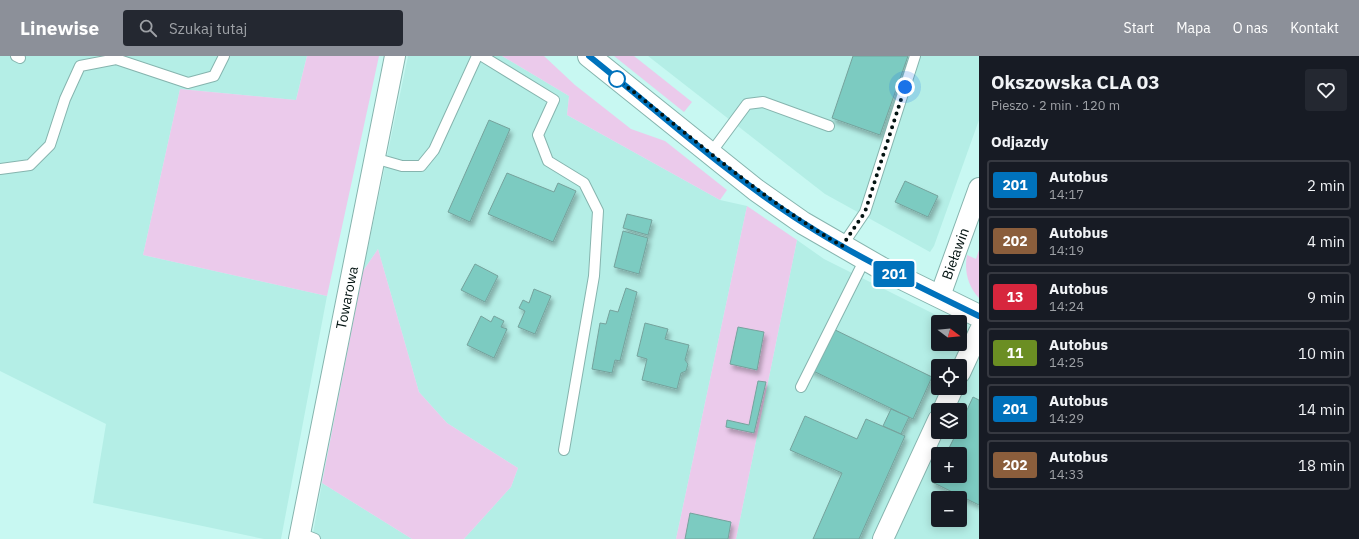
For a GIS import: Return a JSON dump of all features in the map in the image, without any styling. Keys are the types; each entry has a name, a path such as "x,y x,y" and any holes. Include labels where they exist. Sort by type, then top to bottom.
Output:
{"main road":[{"path":"589,56 756,190 803,223 865,259 979,316"}],"street":[{"name":"Towarowa","path":"305,537 374,158 395,56"},
{"name":"Bieławin","path":"940,296 979,188"},
{"path":"966,359 979,332"},
{"path":"884,539 931,435"}],"lane":[{"path":"0,169 30,165 50,145 65,99 80,66 116,59 188,83 214,76 224,56"},
{"path":"374,158 402,166 421,166 434,150 477,56"},
{"path":"482,56 554,100 538,135 548,161 584,182 598,211 594,276 564,450"},
{"path":"842,246 865,212 915,56"},
{"path":"710,154 746,104 763,102 829,126"},
{"path":"801,388 865,259"}],"shaded area":[{"path":"0,56 307,56 296,100 180,89 143,255 327,296 281,539 264,539 93,503 106,424 0,371"},
{"path":"307,56 379,56 327,296 143,255 180,89 296,100"},
{"path":"408,56 502,56 569,96 567,115 720,200 747,206 676,539 464,539 511,487 518,468 447,423 419,392 378,249 363,271"},
{"path":"502,56 544,56 575,85 631,129 665,141 727,190 720,200 567,115 569,96"},
{"path":"614,56 634,56 692,102 684,112"},
{"path":"648,56 979,56 979,120 934,246 930,252 825,194"},
{"path":"747,206 797,240 736,539 676,539"},
{"path":"797,240 824,259 936,315 931,315 931,351 967,351 967,331 979,337 979,539 736,539"},
{"path":"378,249 419,392 447,423 518,468 511,487 464,539 412,539 322,483 363,271"},
{"path":"979,250 979,298 972,288 968,278 966,261 967,255 976,259"},
{"path":"322,483 412,539 312,539"}],"building":[{"path":"853,56 908,56 880,135 832,118"},
{"path":"489,120 510,129 470,222 448,212"},
{"path":"507,173 554,192 558,183 576,191 553,242 488,214"},
{"path":"905,181 938,196 928,217 895,202"},
{"path":"627,214 652,220 648,235 623,228"},
{"path":"623,231 648,238 639,274 614,267"},
{"path":"475,264 498,276 485,302 461,290"},
{"path":"626,288 637,292 620,361 615,360 612,373 592,369 600,323 606,324 610,310 618,312"},
{"path":"534,289 551,296 535,334 518,327 525,311 519,308 523,300 529,303"},
{"path":"481,316 491,322 494,316 504,321 501,327 507,329 494,358 467,345"},
{"path":"645,323 668,329 665,339 689,345 685,360 688,364 686,371 681,373 677,389 642,380 647,359 637,356"},
{"path":"827,326 931,377 931,379 913,419 807,368"},
{"path":"738,327 764,332 757,370 730,364"},
{"path":"758,381 766,382 754,433 726,427 727,420 749,425"},
{"path":"973,397 979,400 979,505 967,499 967,491 950,491 934,483 967,483 967,447 950,447 954,439 967,439 967,410"},
{"path":"891,409 909,417 901,434 883,426"},
{"path":"805,416 857,439 866,419 905,436 859,539 813,539 842,473 790,450"},
{"path":"690,513 731,522 728,539 685,539"}],"bus line":[{"name":"201","path":"589,56 756,190 803,223 881,268 979,316"}],"route":[{"path":"617,79 756,190 803,223 842,246 865,212 905,87"}]}
